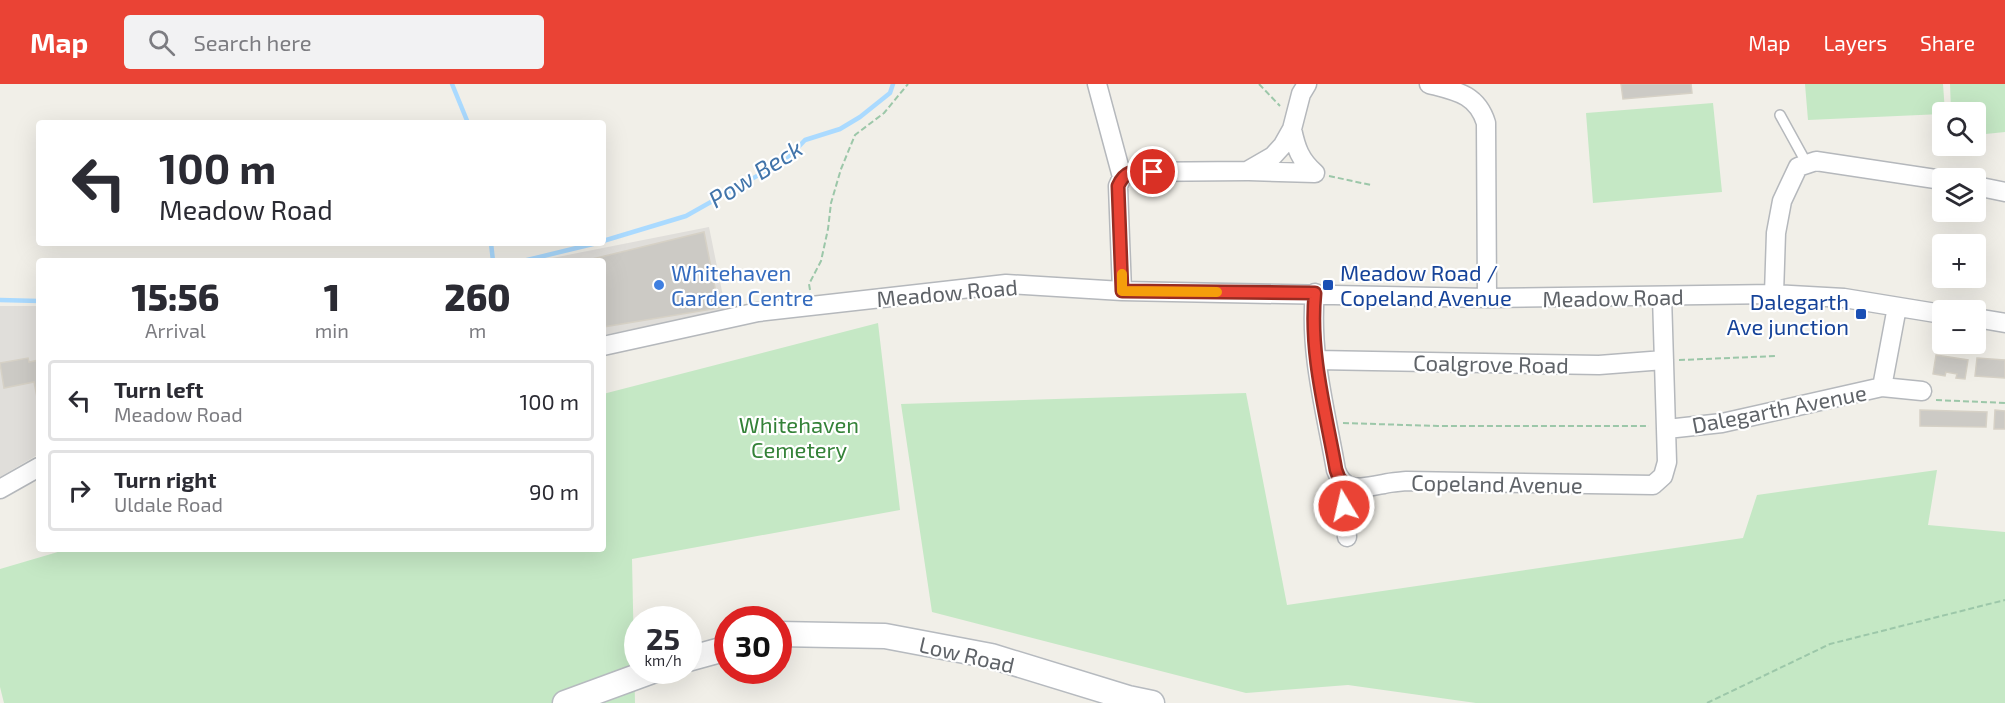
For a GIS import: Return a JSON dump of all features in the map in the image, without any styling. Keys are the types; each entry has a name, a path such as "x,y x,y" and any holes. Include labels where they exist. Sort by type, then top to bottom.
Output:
{"main road":[{"name":"Low Road","path":"792,634 885,636 991,656 1128,698 1152,703"},
{"path":"565,703 624,681"}],"street":[{"path":"1097,84 1122,177"},
{"path":"1247,171 1273,156 1283,145 1293,124 1301,94 1308,84"},
{"path":"1429,84 1460,92 1473,101 1482,112 1486,123 1487,298"},
{"path":"1293,124 1296,149 1304,163 1315,173"},
{"path":"1774,294 1776,233 1782,201 1798,167 1816,161 1932,178"},
{"path":"1122,291 1118,186 1122,177 1130,172 1315,173"},
{"path":"1986,188 2005,192"},
{"name":"Meadow Road","path":"606,345 758,312 1006,284 1122,291 1487,298 1774,294 1844,298 1932,312"},
{"path":"1315,293 1313,328 1317,360 1336,470 1339,478 1347,486 1344,506 1347,537"},
{"name":"Copeland Avenue","path":"1347,486 1362,488 1407,481 1653,485 1663,477 1667,462 1662,296"},
{"name":"Dalegarth Avenue","path":"1667,427 1722,423 1882,387 1897,307"},
{"path":"1986,320 2005,323"},
{"name":"Coalgrove Road","path":"1317,360 1599,365 1663,361"},
{"path":"1882,387 1922,392"},
{"path":"0,489 36,469"}],"lane":[{"path":"1780,115 1807,164"}],"path":[{"path":"811,306 809,284 821,261 831,203 841,169 855,135 884,113 908,84"},
{"path":"1259,84 1293,124"},
{"path":"1315,173 1371,185"},
{"path":"1663,361 1776,356"},
{"path":"1903,389 1914,399 2005,403"},
{"path":"1328,423 1667,427"},
{"path":"1707,703 1830,644 2005,600"}],"shaded area":[{"name":"Whitehaven Garden Centre","path":"709,227 726,311 606,334 606,258 552,258"},
{"path":"0,306 36,306 36,456 0,477"}],"green space":[{"path":"1805,84 1943,84 1944,102 1932,102 1932,114 1808,120"},
{"path":"1950,84 2005,84 2005,132 1986,134 1986,102 1951,102"},
{"path":"1713,103 1722,192 1593,203 1586,113"},
{"name":"Whitehaven Cemetery","path":"878,323 900,510 632,559 633,606 624,606 624,684 635,684 635,703 4,703 0,687 0,569 58,552 606,552 606,393"},
{"path":"1246,393 1287,605 1743,538 1757,495 1937,470 1928,525 2005,532 2005,703 1476,703 1348,685 1246,693 932,612 901,404"}],"building":[{"path":"1621,84 1691,84 1692,93 1623,99"},
{"name":"Whitehaven Garden Centre","path":"704,232 719,308 606,327 606,258 596,258"},
{"path":"1936,355 1968,360 1965,379 1956,378 1957,374 1946,372 1945,376 1933,374"},
{"path":"28,358 29,362 36,361 36,392 34,382 4,388 0,363"},
{"path":"1977,358 2005,360 2005,378 1975,376"},
{"path":"1920,410 1987,412 1986,427 1920,426"},
{"path":"1995,410 2005,411 2005,429 1994,429"}],"waterway":[{"path":"452,84 467,120"},
{"name":"Pow Beck","path":"606,240 686,216 787,159 805,140 840,129 860,117 890,93 893,84"},
{"path":"491,246 493,258"},
{"name":"Pow Beck","path":"535,258 585,246"},
{"name":"Pow Beck","path":"0,300 36,301"}],"slow traffic":[{"path":"1122,274 1122,291 1217,292"}],"place":[{"name":"Whitehaven Garden Centre","path":"659,285"},
{"name":"Meadow Road / Copeland Avenue","path":"1328,285"},
{"name":"Dalegarth Ave junction","path":"1861,314"}],"route":[{"path":"1153,172 1130,172 1122,177 1118,186 1122,291 1315,293 1313,328 1317,360 1336,470 1339,478 1347,486 1344,506"}]}
